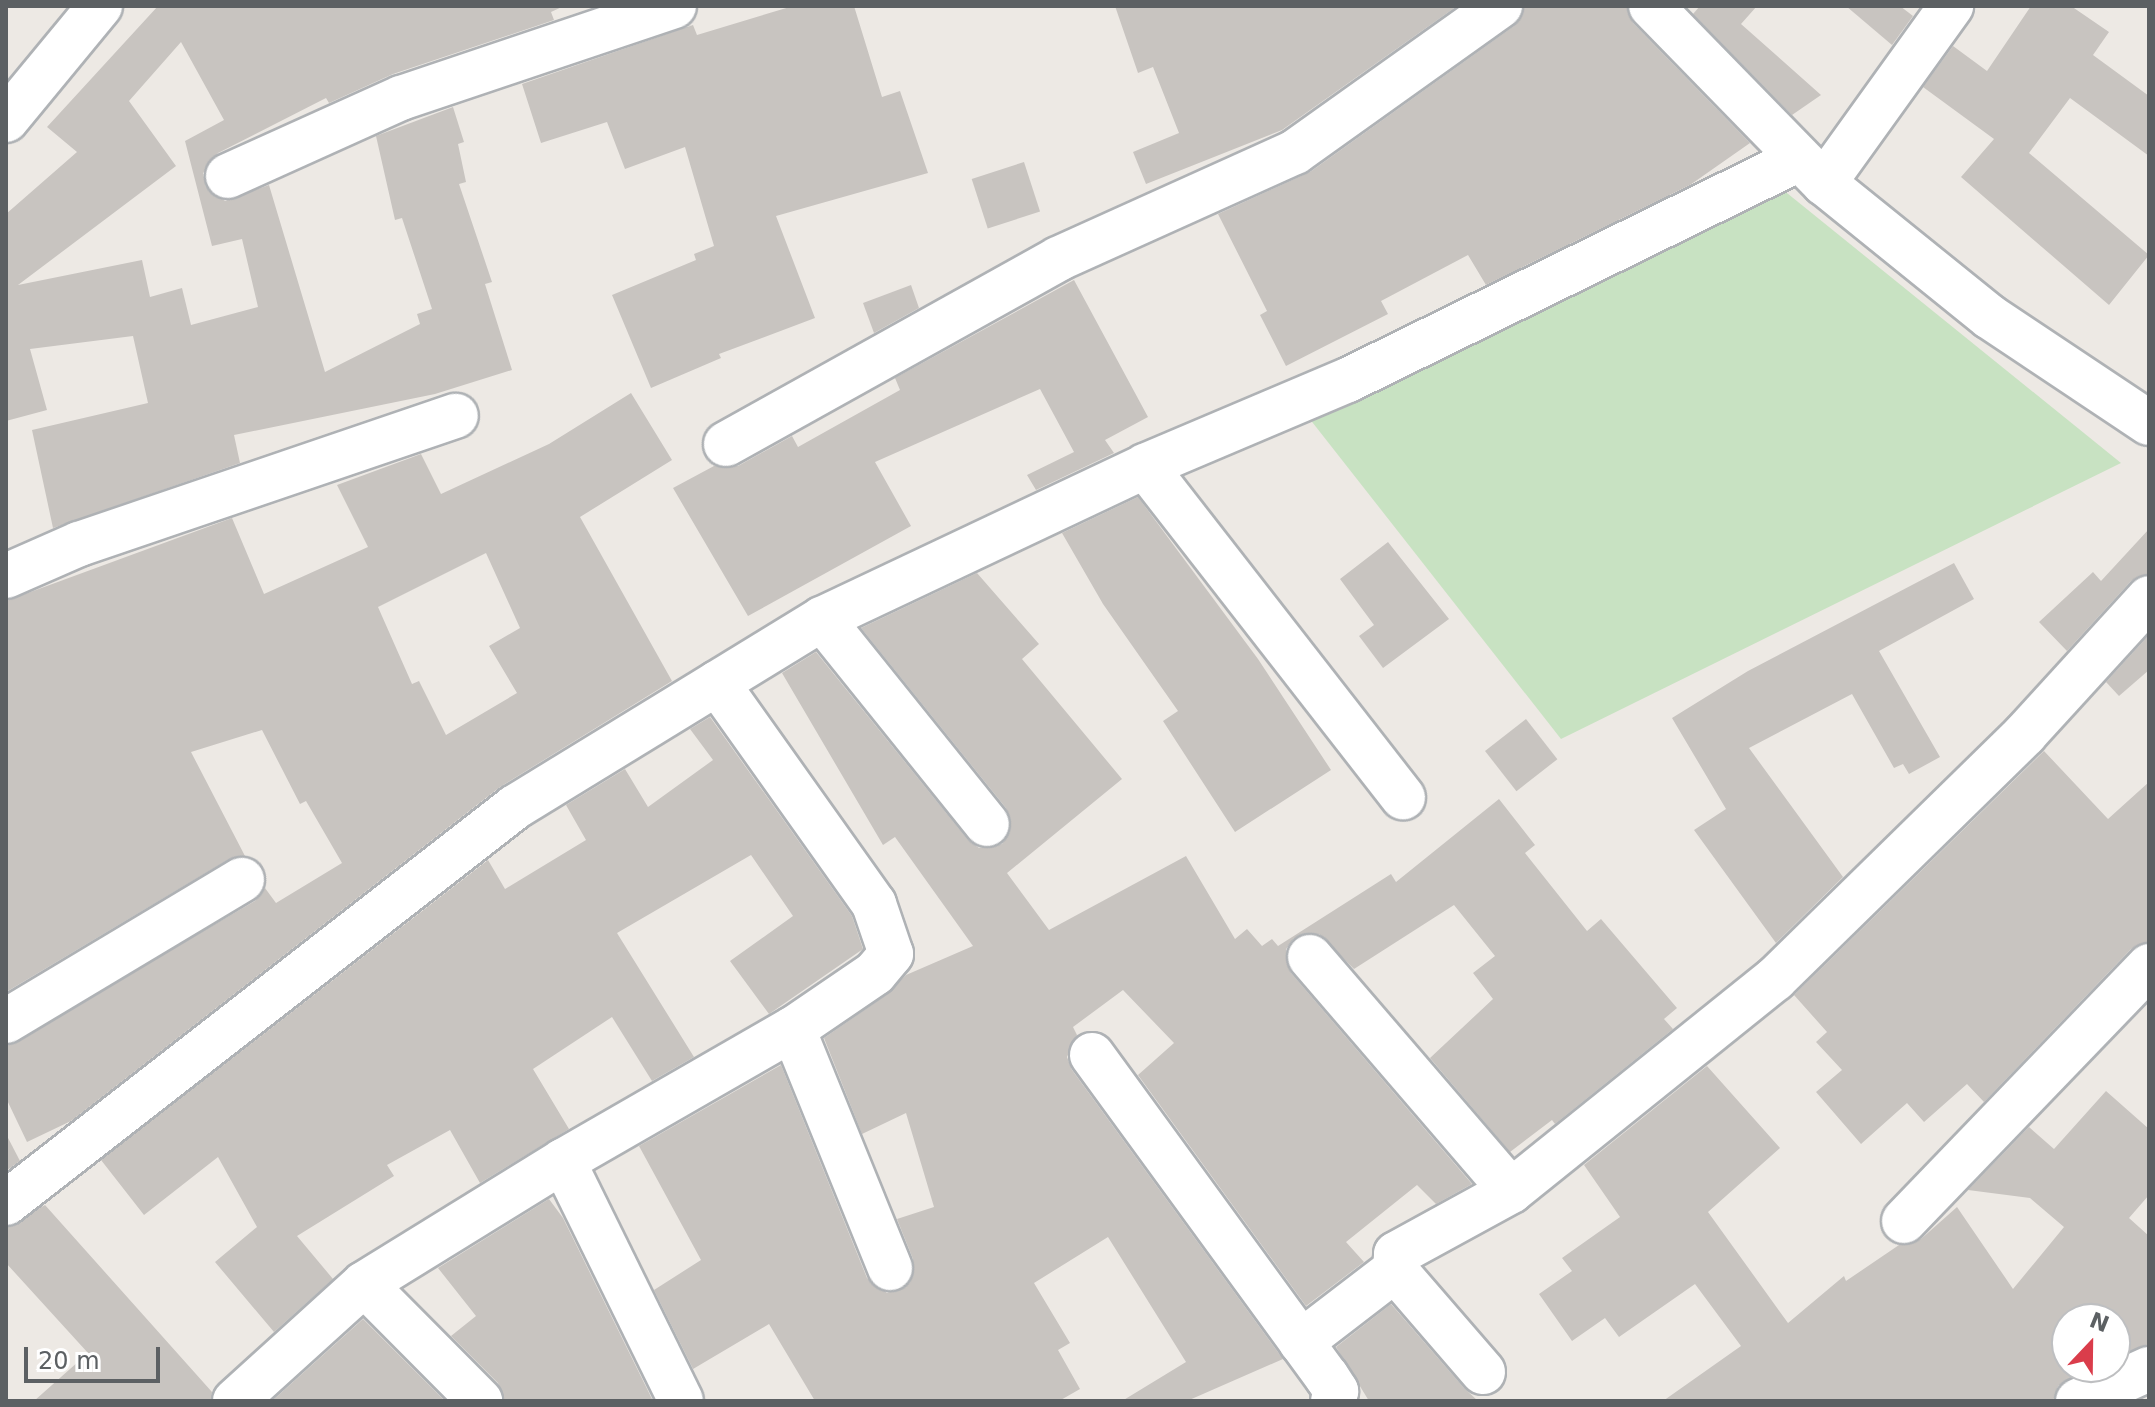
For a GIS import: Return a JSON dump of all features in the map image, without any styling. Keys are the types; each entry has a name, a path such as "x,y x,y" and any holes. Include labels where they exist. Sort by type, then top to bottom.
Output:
{"street":[{"path":"6,120 100,6"},
{"path":"228,176 401,98 674,6"},
{"path":"726,444 1058,259 1295,152 1500,6"},
{"path":"1651,6 1811,171 1990,317 2149,423"},
{"path":"6,1203 515,807 822,619 1145,466 1348,380 1811,171 1951,6"},
{"path":"6,576 79,544 456,416"},
{"path":"1145,466 1403,798"},
{"path":"1483,1372 1395,1270 1396,1254 1511,1191 1775,979 2025,734 2149,598"},
{"path":"822,619 987,824"},
{"path":"235,1401 364,1284 563,1161 793,1029 875,973 891,954 874,904 717,683"},
{"path":"6,1021 242,880"},
{"path":"1310,957 1511,1191"},
{"path":"1904,1221 2149,966"},
{"path":"793,1029 890,1268"},
{"path":"1092,1055 1336,1391 1333,1401"},
{"path":"563,1161 681,1401"},
{"path":"1301,1342 1395,1270"},
{"path":"364,1284 480,1401"},
{"path":"2078,1401 2149,1369"}],"green space":[{"path":"1782,189 2121,463 1561,739 1309,418"}],"building":[{"path":"158,6 564,6 551,12 554,20 393,74 329,103 326,98 218,153 203,173 206,187 225,201 269,185 325,372 420,324 417,314 432,309 402,218 395,220 376,136 453,107 464,142 458,144 466,182 459,184 492,282 485,284 512,370 435,394 234,435 240,463 53,528 32,430 148,403 133,336 30,349 47,410 6,421 6,214 77,152 47,127","holes":["181,42 224,120 185,141 212,246 242,239 258,307 191,325 182,288 150,297 142,260 18,285 176,166 129,101"]},
{"path":"793,6 854,6 882,97 900,91 928,173 776,216 815,318 719,354 721,358 651,388 612,295 696,260 694,254 714,246 685,147 625,169 607,122 541,143 522,84 693,25 697,35"},
{"path":"1115,6 1457,6 1282,130 1146,184 1133,152 1179,133 1153,67 1138,73"},
{"path":"1525,6 1627,6 1633,23 1750,143 1690,185 1486,285 1468,255 1381,301 1388,314 1286,366 1260,315 1267,311 1218,214 1310,172 1514,26"},
{"path":"1700,6 1757,6 1741,24 1821,95 1792,115 1693,14"},
{"path":"1846,6 1900,6 1913,16 1892,45"},
{"path":"2031,6 2071,6 2109,32 2093,55 2149,96 2149,156 2070,98 2029,153 2149,255 2109,305 1961,177 1994,139 1923,87 1953,46 1987,71"},
{"path":"1024,162 1040,211 988,228 972,179"},
{"path":"1074,280 1148,417 1105,440 1114,453 1036,490 1027,475 1074,452 1040,389 875,462 911,526 748,616 673,488 714,466 738,466 792,436 798,447 900,390 895,378"},
{"path":"911,285 919,308 874,333 863,303"},
{"path":"631,393 672,460 580,517 672,681 500,787 71,1121 27,1142 6,1098 6,1046 255,901 265,888 276,903 342,863 306,801 300,804 262,730 191,752 245,856 229,859 6,992 6,601 232,518 264,594 368,547 337,485 421,454 441,494 549,444","holes":["486,553 520,628 489,646 517,693 446,735 419,681 412,684 378,607"]},
{"path":"1138,497 1258,659 1331,770 1235,832 1163,721 1178,711 1103,604 1062,533"},
{"path":"2149,529 2149,574 2131,581 2067,651 2039,622 2093,572 2101,581"},
{"path":"1388,542 1449,619 1383,668 1359,636 1374,625 1340,579"},
{"path":"1954,563 1974,599 1879,651 1940,757 1909,774 1903,764 1894,768 1852,694 1749,748 1843,877 1776,943 1694,830 1726,809 1672,718 1748,671"},
{"path":"977,573 1039,644 1022,659 1122,779 1007,873 1049,930 1186,856 1235,939 1247,929 1262,946 1272,939 1278,946 1391,874 1396,882 1499,799 1535,845 1525,853 1587,931 1601,919 1677,1008 1664,1019 1673,1029 1555,1124 1552,1120 1510,1152 1430,1058 1493,999 1473,973 1495,956 1454,905 1354,969 1319,934 1294,938 1286,949 1291,973 1472,1184 1436,1204 1417,1185 1346,1242 1364,1262 1306,1306 1138,1075 1174,1043 1123,990 1073,1027 1077,1035 1067,1057 1072,1070 1283,1359 1187,1401 1122,1401 1186,1362 1108,1237 1034,1283 1070,1343 1058,1350 1080,1389 1059,1401 815,1401 769,1324 693,1369 654,1290 701,1260 639,1146 781,1065 867,1278 887,1293 910,1283 913,1259 897,1219 934,1207 906,1113 862,1134 824,1038 889,993 906,975 973,946 895,837 883,845 782,673 816,652 968,840 979,848 1002,844 1010,832 1006,808 861,628"},
{"path":"2149,635 2149,670 2119,696 2106,682"},
{"path":"710,717 852,916 863,949 769,1014 730,961 793,916 751,855 617,933 694,1057 652,1081 612,1017 533,1069 569,1129 480,1183 450,1130 387,1165 394,1176 297,1236 333,1279 274,1332 215,1262 257,1227 218,1157 144,1215 101,1160 488,860 505,889 586,840 566,805 625,769 648,807 713,760 690,729"},
{"path":"1526,719 1557,759 1516,791 1485,751"},
{"path":"2044,751 2108,819 2149,782 2149,942 2131,949 1984,1102 1967,1084 1924,1122 1907,1103 1861,1144 1816,1092 1842,1070 1816,1042 1827,1032 1794,995"},
{"path":"1707,1066 1780,1148 1708,1212 1788,1323 1844,1276 1846,1281 1899,1245 1921,1239 1957,1207 2013,1289 2064,1227 2030,1198 1968,1190 2029,1127 2054,1149 2106,1091 2149,1129 2149,1195 2129,1218 2149,1236 2149,1344 2131,1351 2131,1303 2051,1303 2051,1383 2064,1383 2058,1386 2053,1401 1663,1401 1741,1346 1695,1284 1619,1337 1605,1318 1572,1341 1539,1294 1572,1271 1562,1258 1620,1217 1584,1165"},
{"path":"6,1134 20,1161 6,1171"},
{"path":"549,1199 563,1218 653,1401 504,1401 498,1383 451,1336 476,1316 438,1268"},
{"path":"45,1205 212,1392 211,1401 34,1401 88,1353 6,1263 6,1227"},
{"path":"1391,1304 1478,1401 1369,1401 1336,1347"},
{"path":"363,1319 445,1401 272,1401"}]}
